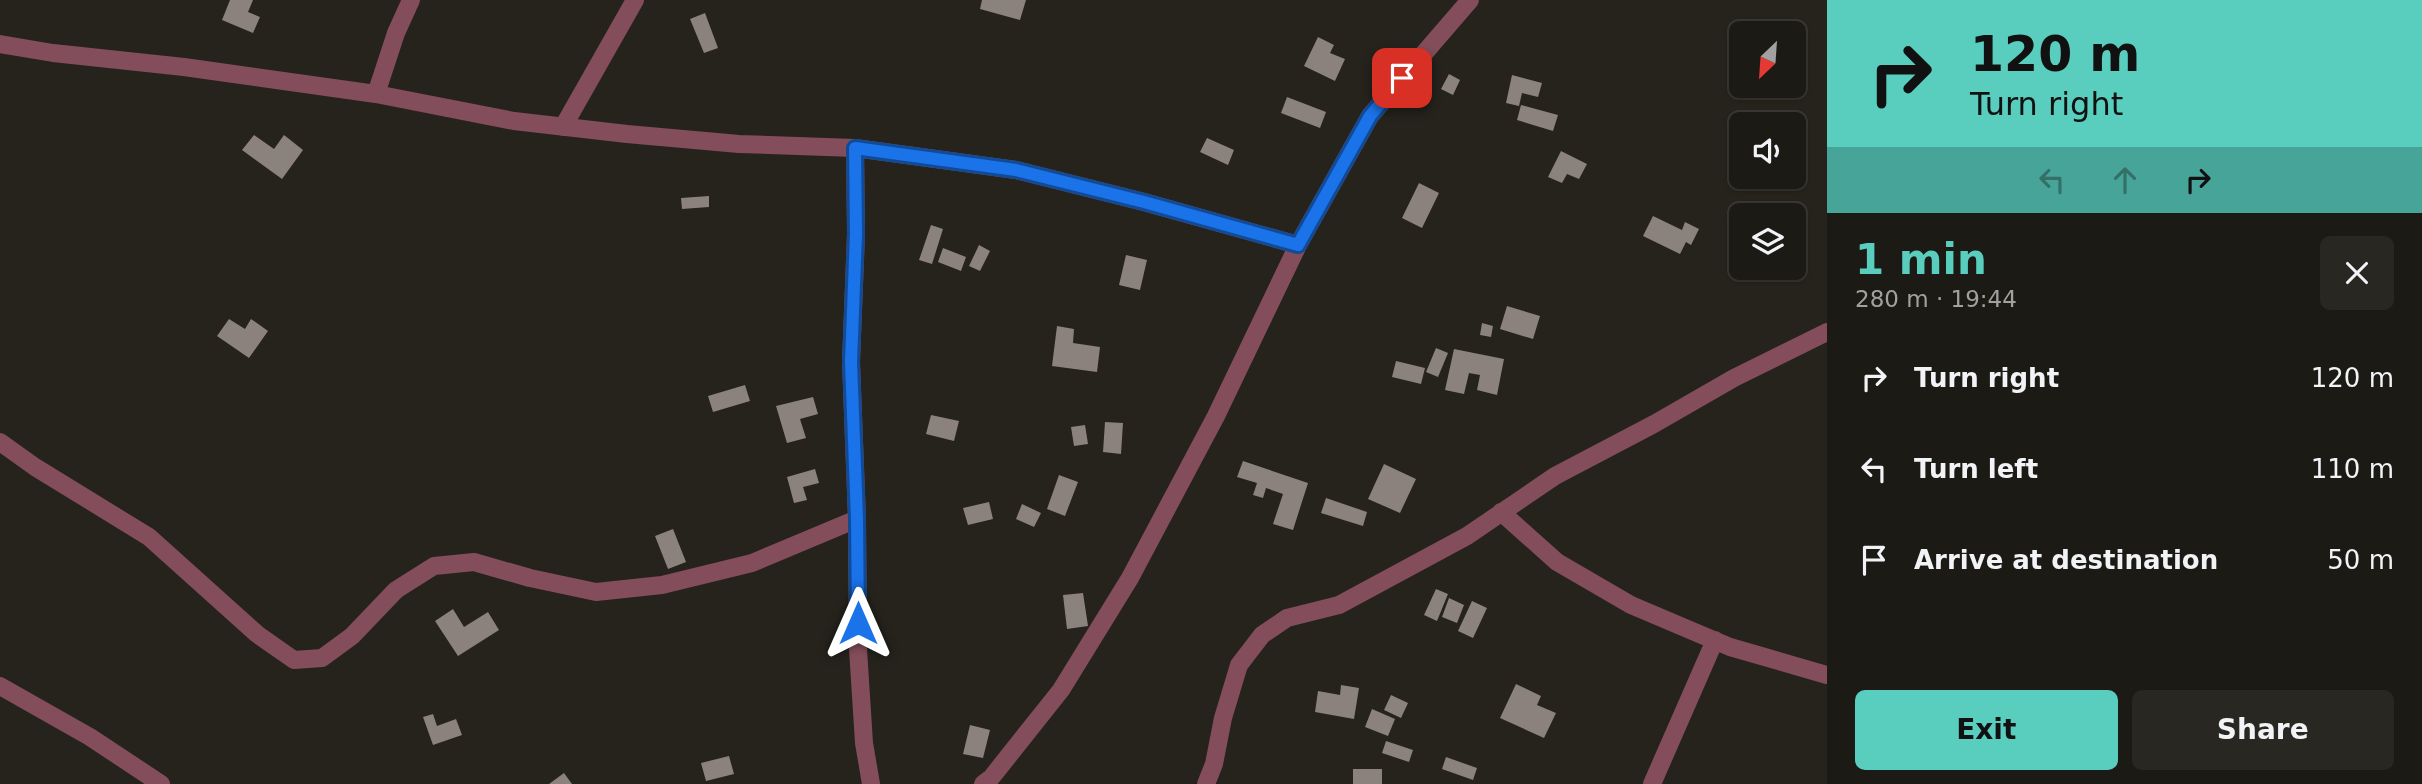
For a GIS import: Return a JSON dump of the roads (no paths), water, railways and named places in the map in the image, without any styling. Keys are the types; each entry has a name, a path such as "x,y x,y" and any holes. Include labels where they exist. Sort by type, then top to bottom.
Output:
{"street":[{"path":"376,94 396,33 411,0"},
{"path":"563,127 635,0"},
{"path":"983,784 991,778 1061,690 1130,578 1216,416 1298,245 1370,116 1470,0"},
{"path":"0,44 376,94 514,121 739,144 855,148 1016,170 1298,245"},
{"path":"855,148 856,234 851,362 857,519 858,649 864,743 871,784"},
{"path":"1206,784 1214,764 1223,718 1239,665 1262,635 1287,618 1339,605 1467,536 1555,476 1734,378 1827,332"},
{"path":"0,442 35,467 149,537 257,634 295,660 322,658 352,636 396,590 434,566 474,562 530,578 596,592 662,584 752,563 857,519"},
{"path":"1502,512 1557,562 1631,605 1730,647 1827,674"},
{"path":"1655,783 1715,640"},
{"path":"0,686 90,737 161,784"}]}
